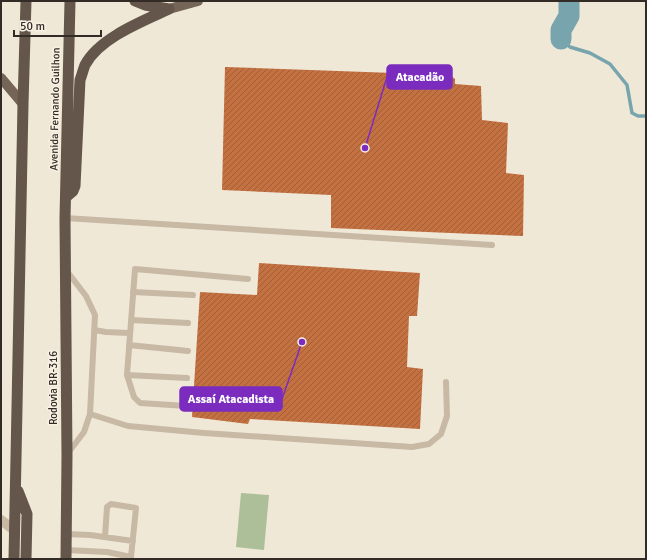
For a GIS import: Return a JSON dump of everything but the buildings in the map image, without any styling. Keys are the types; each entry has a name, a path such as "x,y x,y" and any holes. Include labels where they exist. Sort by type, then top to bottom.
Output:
{"highway":[{"path":"14,559 26,1"},
{"name":"Avenida Fernando Guilhon","path":"65,218 70,1"},
{"path":"135,1 145,5 169,8"},
{"path":"66,197 75,186 80,80 86,64 97,50 114,37 128,28 169,8"},
{"name":"Rodovia BR-316","path":"65,218 67,455 66,555"},
{"path":"16,482 26,514 26,559"}],"main road":[{"path":"169,8 198,1"},
{"path":"1,78 23,104"}],"street":[{"path":"1,520 15,531"}],"lane":[{"path":"65,218 492,246"},
{"path":"186,406 140,403 134,397 127,374 129,333 136,269 248,279"},
{"path":"66,270 86,296 95,316 90,414 84,432 67,455"},
{"path":"133,292 193,295"},
{"path":"131,320 188,323"},
{"path":"94,330 129,333"},
{"path":"129,345 188,350"},
{"path":"127,374 187,378"},
{"path":"90,414 128,426 136,427 412,447 429,444 441,434 447,416 446,382"},
{"path":"66,555 107,552 131,558 136,508 111,504 107,507 105,537"},
{"path":"66,534 133,541"}],"green space":[{"path":"241,493 269,495 264,550 236,547"}],"waterway":[{"path":"561,39 561,30 569,16 569,1"},
{"path":"561,39 570,47 590,53 610,64 627,85 632,113 638,116 646,116"}],"place":[{"name":"Atacadão","path":"365,148"},
{"name":"Assaí Atacadista","path":"302,342"}]}
